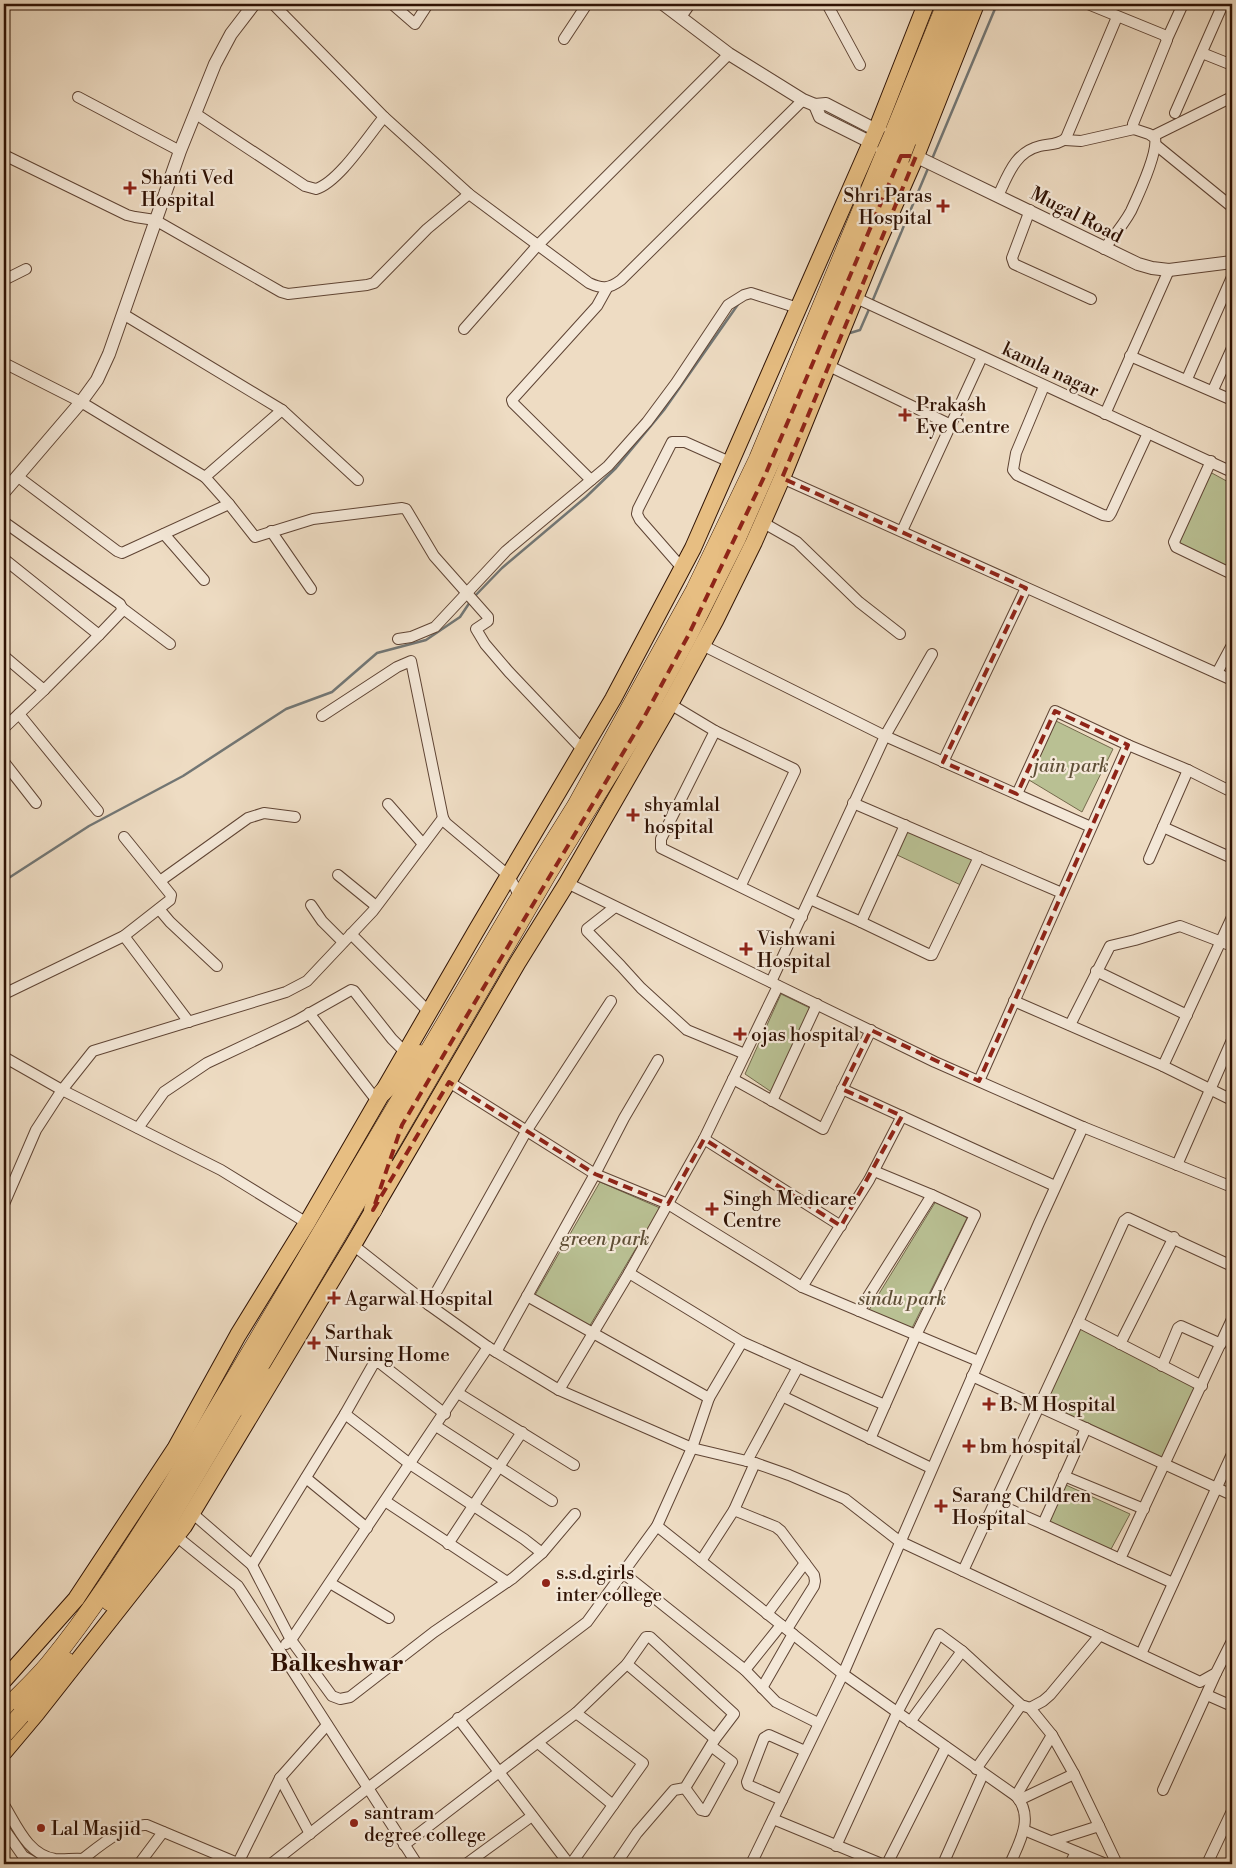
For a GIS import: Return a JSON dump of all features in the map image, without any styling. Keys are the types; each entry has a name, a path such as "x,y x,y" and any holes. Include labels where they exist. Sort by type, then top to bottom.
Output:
{"highway":[{"path":"10,1735 12,1710 89,1611 132,1549 170,1488 520,897 576,806 695,590 758,459 946,4"},
{"path":"12,1710 41,1693 91,1628 164,1526 402,1125 548,873 642,721 695,641 736,540 816,359 900,159 908,134 961,4"},
{"path":"380,1097 440,1034"},
{"path":"373,1210 381,1181 402,1125"},
{"path":"226,1422 272,1377"}],"main road":[{"path":"4,1680 76,1599 175,1449 238,1335 307,1223 405,1052 613,699 693,548 874,137 926,4"},
{"path":"4,1752 10,1735 176,1536 192,1513 449,1082 518,962 567,883 670,704 695,641 762,522 829,366 866,302 922,159 976,4"},
{"path":"4,1725 10,1735"}],"street":[{"path":"4,492 97,380 109,354 180,151 215,64 238,23 254,4"},
{"path":"273,4 384,117 469,194 589,284 607,288"},
{"path":"392,4 415,24 428,4"},
{"path":"564,40 587,4"},
{"name":"Mugal Road","path":"662,4 682,17 729,54 809,103 820,117 874,137 905,158 922,159 1030,210 1104,249 1138,264 1169,270 1232,262"},
{"path":"682,17 690,4"},
{"path":"827,4 860,65"},
{"path":"1088,4 1164,35 1167,39"},
{"path":"1134,129 1133,124 1183,4"},
{"path":"1175,113 1223,4"},
{"path":"1065,140 1117,17"},
{"path":"1202,53 1232,65"},
{"path":"464,329 538,246 729,54"},
{"path":"78,97 180,151"},
{"path":"1154,140 1232,97"},
{"path":"591,480 512,400 597,306 607,288 621,280 809,103"},
{"path":"196,114 306,186 316,189 339,173 384,117"},
{"path":"998,196 1011,168 1019,157 1039,146 1134,129 1154,140 1232,207"},
{"path":"1104,249 1131,210 1153,157 1154,140"},
{"path":"4,155 128,215 155,220 281,292 288,294 367,286 374,283 428,229 469,194"},
{"path":"1030,210 1012,258 1014,264 1091,299"},
{"path":"4,280 26,269"},
{"path":"1105,414 1169,270"},
{"path":"1187,379 1232,277"},
{"path":"398,639 411,637 435,626 472,599 506,551 608,466 647,422 676,383 728,305 751,293 798,308"},
{"name":"kamla nagar","path":"866,302 1232,472"},
{"path":"122,314 282,410 358,480"},
{"path":"1213,390 1232,348"},
{"path":"1130,356 1213,390 1232,400"},
{"path":"902,531 982,357"},
{"path":"4,363 80,402 205,477 255,537 313,519 404,508 434,556 489,619 476,631 485,644 583,750"},
{"path":"829,366 951,425"},
{"path":"1044,386 1016,453 1013,470 1017,475 1103,515 1108,516 1111,513 1148,433"},
{"path":"205,477 282,410"},
{"path":"682,568 640,520 637,514 638,509 672,442 685,442 730,462"},
{"path":"1211,461 1174,542 1176,547 1232,574"},
{"path":"17,476 117,551 125,552 229,504"},
{"path":"782,478 1232,680"},
{"path":"4,522 120,604 122,608 170,644"},
{"path":"762,522 797,542 859,602 900,634"},
{"path":"272,531 311,589"},
{"path":"164,534 204,580"},
{"path":"4,559 99,635"},
{"path":"943,762 1026,588"},
{"path":"4,728 99,635 121,612 122,608"},
{"path":"695,641 885,736 1091,827"},
{"path":"1217,673 1232,645"},
{"path":"559,1390 629,1273 704,1139 746,1054 828,855 885,736 932,654"},
{"path":"4,656 44,690"},
{"path":"322,716 397,667 411,662 446,823 509,876 520,897"},
{"path":"670,704 715,731 794,769 795,772 741,886"},
{"path":"1017,794 1055,711 1188,770 1232,792"},
{"path":"19,714 98,811"},
{"path":"715,731 660,844 661,848 802,917"},
{"path":"979,1081 1128,745"},
{"path":"4,762 36,803"},
{"path":"1149,859 1188,770"},
{"path":"854,803 1062,893"},
{"path":"388,804 423,844"},
{"path":"160,881 248,818 264,813 295,817"},
{"path":"4,1204 6,1192 36,1130 62,1090 93,1051 232,1010 294,989 307,981 376,906 444,818"},
{"path":"862,922 905,825"},
{"path":"1163,827 1232,858"},
{"path":"4,994 124,936 171,898 171,895 124,837"},
{"path":"810,899 932,955 979,857"},
{"path":"338,875 376,906"},
{"path":"567,883 979,1081 1083,1127 1232,1187"},
{"path":"311,905 322,921 343,942"},
{"path":"615,907 587,931 641,988 692,1033 746,1054"},
{"path":"159,909 170,922 217,966"},
{"path":"1163,1066 1232,916"},
{"path":"1070,1026 1110,946 1178,926 1232,946"},
{"path":"352,934 429,1012"},
{"path":"124,936 189,1022"},
{"path":"1096,971 1187,1015"},
{"path":"138,1128 164,1092 212,1060 353,990 392,1039 405,1052"},
{"path":"429,1305 527,1130 611,1001"},
{"path":"1014,1001 1163,1066 1232,1100"},
{"path":"772,1101 817,1004"},
{"path":"309,1013 380,1097"},
{"path":"733,1079 822,1129 871,1030"},
{"path":"1177,1164 1232,1040"},
{"path":"4,1057 62,1090 220,1170 307,1223"},
{"path":"279,1650 291,1640 458,1393 492,1350 527,1296 624,1118 658,1060"},
{"path":"449,1082 595,1174 668,1204 802,1287 978,1361"},
{"path":"842,1089 1055,1186"},
{"path":"802,1287 874,1172 902,1116"},
{"path":"750,1864 842,1674 1055,1186 1083,1127"},
{"path":"704,1139 841,1226"},
{"path":"870,1439 916,1335 975,1218 973,1213 874,1172"},
{"path":"859,1311 932,1195"},
{"path":"963,1571 1126,1218 1130,1218 1232,1266"},
{"path":"1120,1344 1174,1238"},
{"path":"352,1245 429,1305 492,1350 559,1390 692,1448 751,1462 789,1474 845,1499 899,1541 1200,1682 1216,1673"},
{"path":"629,1273 742,1342 885,1405"},
{"path":"527,1296 709,1398"},
{"path":"1120,1559 1232,1319"},
{"path":"1078,1322 1202,1386"},
{"path":"1162,1366 1178,1328 1181,1326 1221,1344"},
{"path":"271,1864 458,1718 587,1622 657,1526 692,1448 709,1398 742,1342"},
{"path":"252,1565 374,1364 377,1362 445,1414"},
{"path":"701,1561 734,1510 751,1462 798,1367"},
{"path":"972,1376 1232,1496"},
{"path":"458,1393 574,1465"},
{"path":"782,1396 931,1468"},
{"path":"345,1414 410,1464 524,1539 542,1554"},
{"path":"436,1426 498,1468 552,1501"},
{"path":"1043,1524 1086,1428"},
{"path":"448,1544 522,1432"},
{"path":"1141,1654 1232,1454"},
{"path":"1064,1476 1144,1509"},
{"path":"306,1478 367,1528"},
{"path":"385,1501 507,1582"},
{"path":"995,1503 1173,1583"},
{"path":"734,1510 776,1527 781,1531 814,1576 814,1586 787,1629 762,1688"},
{"path":"192,1513 252,1565 291,1640 332,1696 344,1699 350,1697 434,1632 507,1582 542,1554 575,1514"},
{"path":"657,1526 842,1674 1018,1798 1026,1813 1024,1830 1010,1864"},
{"path":"176,1536 238,1586 417,1864"},
{"path":"767,1614 805,1563"},
{"path":"623,1573 745,1670 776,1702 818,1723"},
{"path":"330,1583 389,1618"},
{"path":"745,1670 787,1629"},
{"path":"836,1846 897,1713 939,1634 962,1651 1026,1706 1052,1735 1074,1774 1118,1864"},
{"path":"943,1864 980,1772 1026,1706 1043,1701 1050,1695 1100,1635"},
{"path":"404,1844 500,1773 576,1713 627,1664 646,1637 650,1637 734,1714 685,1788 674,1790 637,1833 616,1864"},
{"path":"1163,1790 1232,1641"},
{"path":"910,1722 962,1651"},
{"path":"627,1664 732,1762 705,1810 701,1810 685,1788"},
{"path":"1206,1695 1232,1706"},
{"path":"458,1718 570,1864 643,1763 576,1713"},
{"path":"4,1805 28,1844 40,1854 56,1859 79,1862 119,1832 140,1824 147,1825 235,1863 280,1778 327,1725"},
{"path":"782,1800 748,1785 746,1782 764,1738 769,1735 804,1751"},
{"path":"1018,1798 1052,1735"},
{"path":"538,1743 613,1805"},
{"path":"886,1864 946,1748"},
{"path":"1018,1798 1074,1774"},
{"path":"280,1778 310,1834"},
{"path":"1207,1864 1232,1811"},
{"path":"466,1864 532,1816"},
{"path":"773,1819 882,1864"},
{"path":"1052,1841 1099,1826"},
{"path":"4,1829 23,1856 37,1864"},
{"path":"1024,1830 1106,1864"},
{"path":"139,1864 163,1832"},
{"path":"1070,1864 1076,1852"}],"highlighted area":[{"path":"901,156 916,156 782,478 1026,588 943,762 1017,794 1055,711 1128,745 979,1081 871,1030 842,1089 902,1116 841,1226 704,1139 668,1204 595,1174 449,1082 373,1210 402,1125 642,721 688,636 766,473"}],"green space":[{"path":"1210,472 1232,484 1232,571 1176,541"},
{"name":"jain park","path":"1056,721 1113,749 1082,812 1029,780"},
{"path":"905,825 979,857 965,887 893,853"},
{"path":"781,994 810,1008 773,1093 745,1074"},
{"name":"green park","path":"600,1182 660,1208 589,1327 535,1295"},
{"name":"sindu park","path":"936,1201 967,1218 912,1328 869,1310"},
{"path":"1080,1327 1197,1388 1163,1459 1045,1405"},
{"path":"1066,1485 1130,1514 1110,1551 1048,1522"}],"waterway":[{"path":"932,159 997,4"},
{"path":"872,302 929,166"},
{"path":"473,598 502,568 586,497 616,468 664,410 739,303"},
{"path":"850,333 860,330 870,307"},
{"path":"4,881 89,826 183,776 286,709 332,692 377,653 426,640 460,617 470,602"}],"place":[{"name":"Shanti Ved Hospital","path":"130,188"},
{"name":"Shri Paras Hospital","path":"943,206"},
{"name":"Prakash Eye Centre","path":"905,415"},
{"name":"shyamlal hospital","path":"633,815"},
{"name":"Vishwani Hospital","path":"746,949"},
{"name":"ojas hospital","path":"740,1034"},
{"name":"Singh Medicare Centre","path":"712,1209"},
{"name":"Agarwal Hospital","path":"334,1298"},
{"name":"Sarthak Nursing Home","path":"314,1343"},
{"name":"B. M Hospital","path":"989,1404"},
{"name":"bm hospital","path":"969,1446"},
{"name":"Sarang Children Hospital","path":"941,1506"},
{"name":"s.s.d.girls inter college","path":"546,1583"},
{"name":"santram degree college","path":"354,1823"},
{"name":"Lal Masjid","path":"41,1828"}],"district":[{"name":"Balkeshwar","path":"337,1663"}]}
